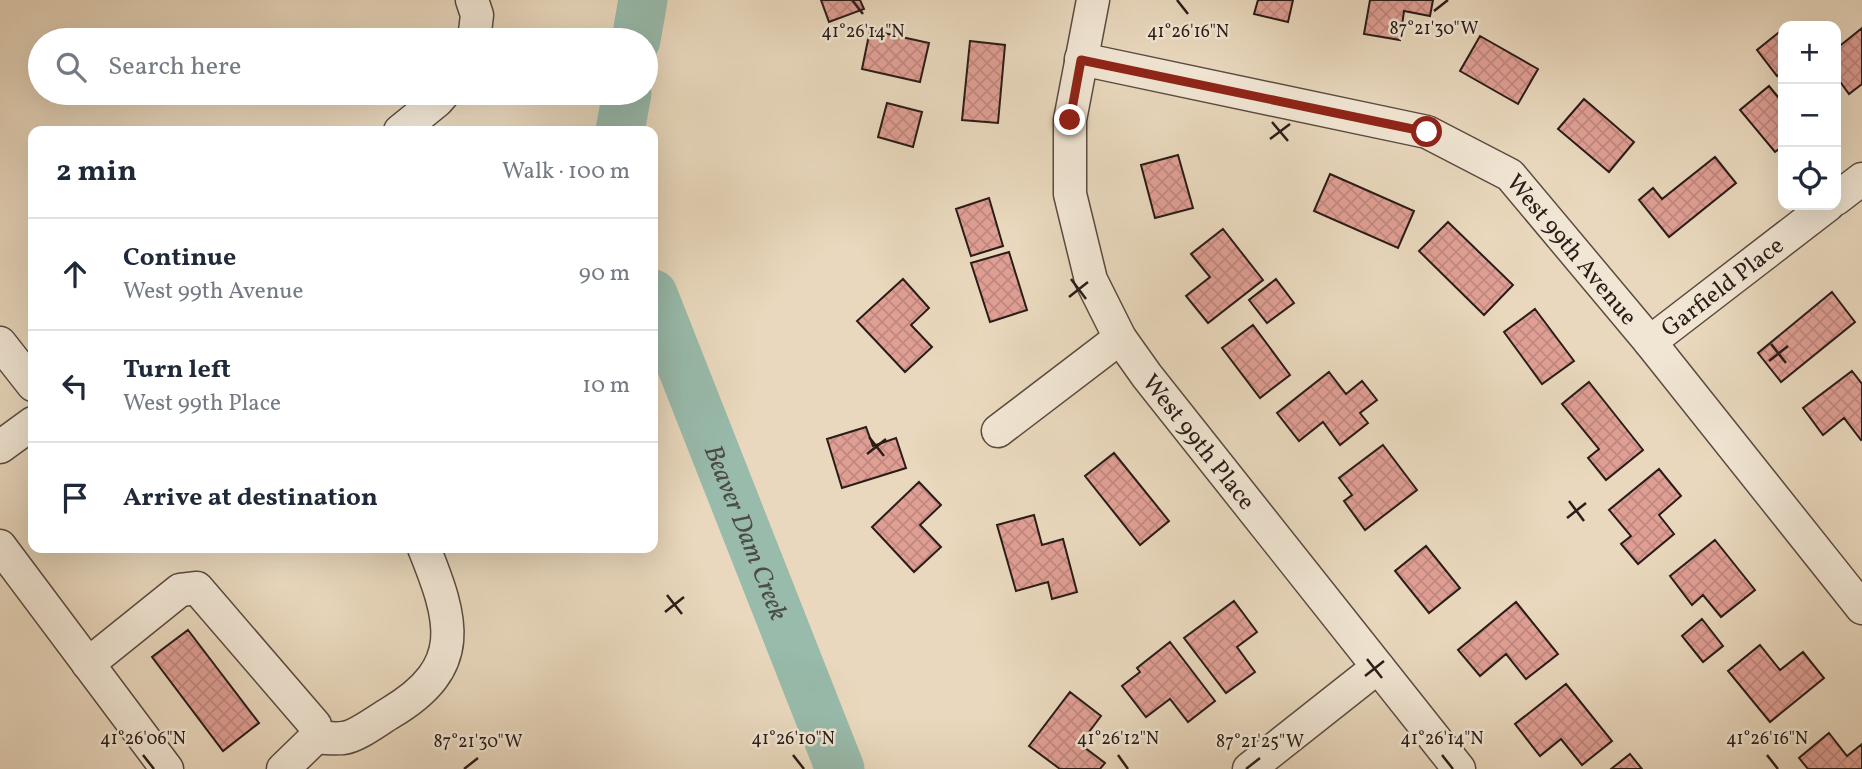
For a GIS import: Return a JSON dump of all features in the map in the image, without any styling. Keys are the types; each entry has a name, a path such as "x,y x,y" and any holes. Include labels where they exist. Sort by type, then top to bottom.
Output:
{"street":[{"path":"472,0 477,15 475,28"},
{"name":"West 99th Place","path":"1093,0 1070,120 1070,194 1091,279 1120,338 1147,376 1459,769"},
{"name":"West 99th Avenue","path":"1081,60 1427,132 1510,175 1650,342 1862,608"},
{"path":"406,126 432,105"},
{"path":"1841,195 1862,179"},
{"name":"Garfield Place","path":"1650,342 1822,210"},
{"path":"998,431 1120,338"},
{"path":"0,342 28,378"},
{"path":"0,447 28,427"},
{"path":"0,546 167,769"},
{"path":"283,769 316,737 345,738 413,699 432,682 445,654 449,626 442,593 426,553"},
{"path":"88,664 180,590 197,587 315,725 316,737"},
{"path":"1249,769 1378,667"}],"building":[{"path":"821,0 860,0 864,9 829,22"},
{"path":"1258,0 1293,0 1288,22 1254,14"},
{"path":"1370,0 1433,0 1430,16 1404,11 1400,40 1364,34"},
{"path":"1862,28 1862,84 1849,94 1841,83 1841,45"},
{"path":"870,30 929,43 920,82 862,69"},
{"path":"1778,33 1777,76 1757,50"},
{"path":"1480,36 1538,69 1518,104 1460,71"},
{"path":"970,41 1005,45 998,123 962,120"},
{"path":"1769,86 1778,97 1778,150 1775,152 1740,110"},
{"path":"1584,99 1634,142 1609,172 1558,129"},
{"path":"887,103 922,112 913,147 878,137"},
{"path":"1178,155 1193,208 1155,218 1141,165"},
{"path":"1715,157 1736,183 1669,237 1639,200 1653,188 1662,199"},
{"path":"1330,174 1414,211 1398,248 1314,211"},
{"path":"989,198 1003,246 971,256 956,209"},
{"path":"1448,222 1513,285 1484,315 1419,251"},
{"path":"1223,229 1263,280 1208,323 1186,296 1210,277 1191,254"},
{"path":"1009,252 1027,310 990,322 971,263"},
{"path":"903,279 929,308 911,325 932,347 905,372 857,321"},
{"path":"1276,279 1294,303 1267,323 1249,300"},
{"path":"1832,292 1855,322 1781,382 1758,353"},
{"path":"1535,309 1574,361 1542,384 1504,332"},
{"path":"1253,325 1290,375 1260,398 1222,348"},
{"path":"1852,371 1862,384 1862,439 1844,418 1823,435 1803,408"},
{"path":"1329,372 1346,394 1362,381 1377,400 1360,413 1368,423 1340,445 1323,422 1299,441 1277,413"},
{"path":"1589,382 1643,450 1606,480 1588,458 1599,449 1562,404"},
{"path":"866,427 873,446 896,438 906,468 842,488 827,439"},
{"path":"1383,445 1417,490 1365,530 1344,501 1352,495 1339,478"},
{"path":"1114,453 1169,521 1140,545 1085,476"},
{"path":"1659,469 1681,496 1659,515 1674,534 1638,564 1621,544 1631,536 1609,510"},
{"path":"919,482 941,505 920,525 941,547 914,572 872,527"},
{"path":"1034,515 1042,545 1063,539 1077,592 1052,599 1048,582 1016,591 997,525"},
{"path":"1715,540 1755,590 1721,617 1703,595 1692,605 1670,576"},
{"path":"1426,546 1460,588 1429,613 1395,571"},
{"path":"1234,601 1257,632 1237,647 1255,672 1226,693 1184,638"},
{"path":"1516,602 1558,654 1526,679 1506,654 1480,676 1458,650"},
{"path":"1702,619 1723,646 1703,662 1682,636"},
{"path":"188,630 259,723 223,751 152,657"},
{"path":"1170,642 1215,701 1188,722 1170,699 1146,717 1122,686 1140,672 1137,668"},
{"path":"1760,645 1780,670 1803,652 1824,678 1770,722 1728,671"},
{"path":"1566,684 1612,741 1582,765 1561,739 1540,756 1515,724"},
{"path":"1070,692 1101,716 1080,744 1105,763 1100,769 1060,769 1029,746"},
{"path":"1829,733 1847,756 1862,744 1862,769 1808,769 1799,758"},
{"path":"1630,754 1642,769 1611,769"}],"waterway":[{"name":"Beaver Dam Creek","path":"638,28 643,0"},
{"name":"Beaver Dam Creek","path":"621,126 625,105"},
{"name":"Beaver Dam Creek","path":"658,307 840,769"}],"route":[{"path":"1070,120 1081,60 1427,132"}]}
